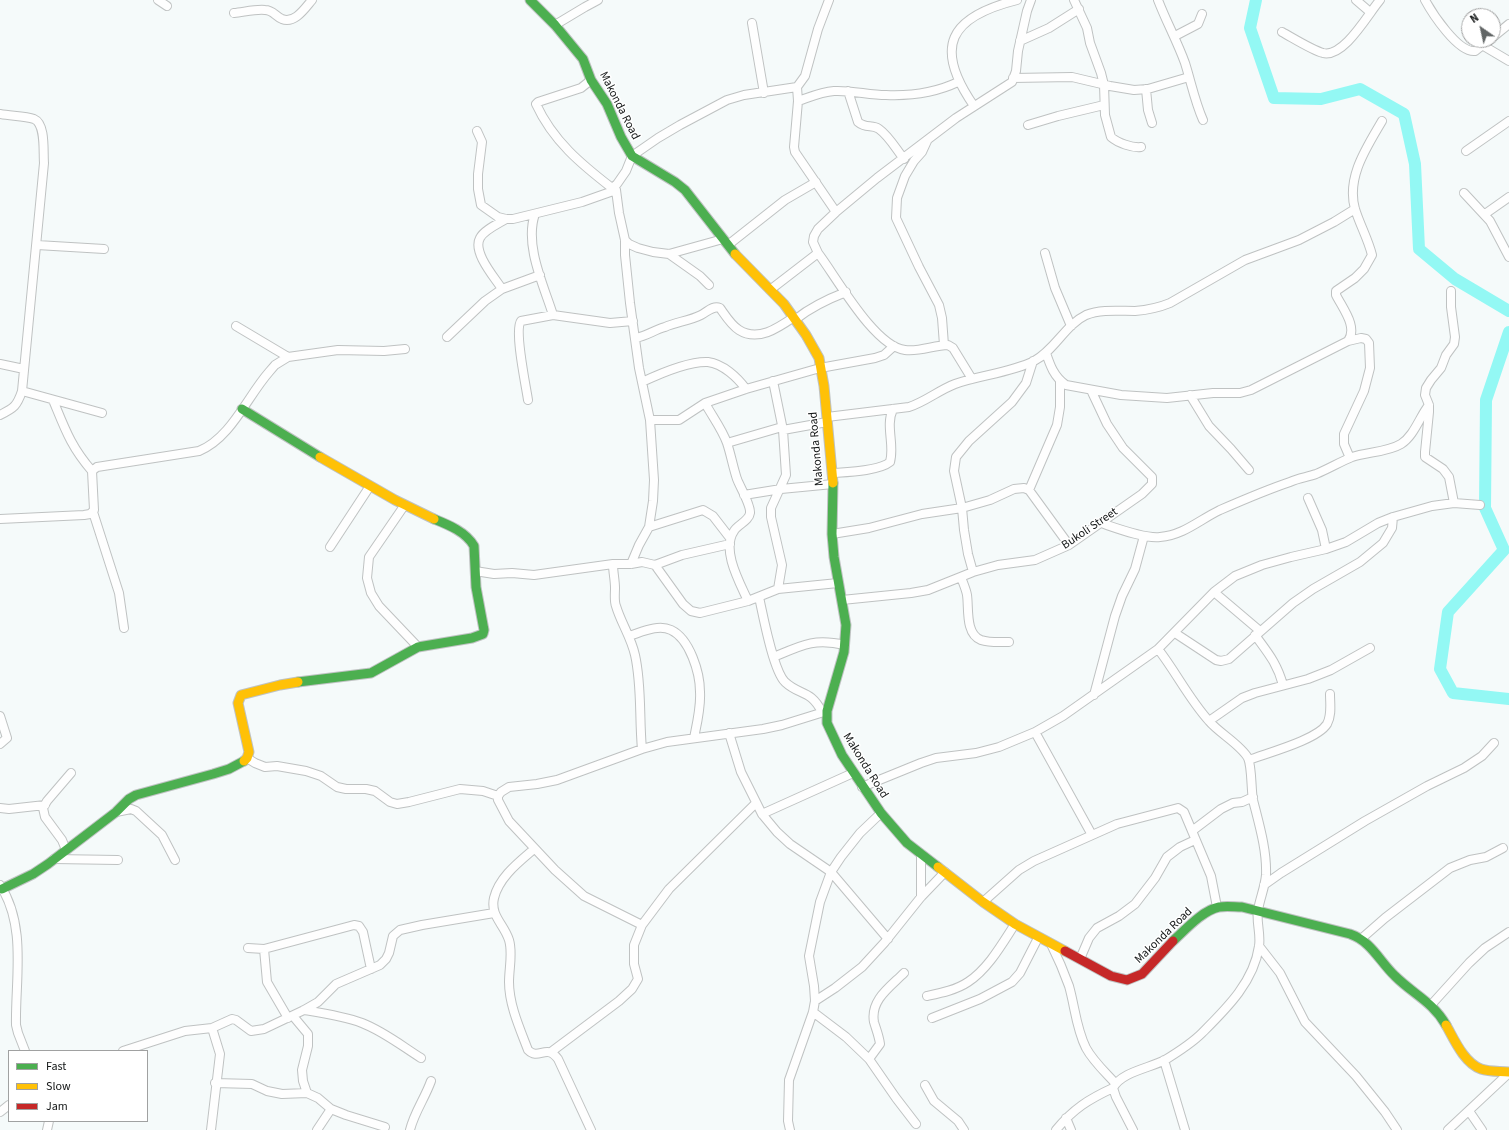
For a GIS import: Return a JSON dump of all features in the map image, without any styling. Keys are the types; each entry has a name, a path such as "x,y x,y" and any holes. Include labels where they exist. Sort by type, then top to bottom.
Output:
{"street":[{"path":"158,0 167,6"},
{"path":"234,13 265,9 273,11 282,19 291,19 298,16 312,0"},
{"name":"Makonda Road","path":"530,0 555,25 583,59 591,80 607,104 621,137 632,156 675,182 685,190 725,242 784,304 795,318 815,349 819,358 824,386 833,473 832,534 838,583 846,625 845,645 824,712 830,732 853,773 881,814 898,834 921,854 983,902 1038,938 1122,980 1133,979 1142,974 1195,921 1206,912 1217,907"},
{"path":"555,25 598,0"},
{"path":"974,106 958,82 953,67 950,54 954,36 963,25 984,10 1017,0"},
{"path":"972,379 953,348 948,345 918,350 905,350 888,342 869,324 818,253 813,242 814,236 818,229 836,212 904,158 974,106 1012,82 1016,71 1020,41 1031,0"},
{"path":"1074,0 1087,28 1090,43 1097,60 1104,85 1104,105 1107,124 1112,137 1114,140 1140,147"},
{"path":"1158,0 1175,36 1189,76 1196,105 1203,120"},
{"path":"1356,0 1370,12"},
{"path":"1282,32 1322,53 1330,54 1343,46 1380,0"},
{"path":"1425,0 1434,16 1461,46"},
{"path":"477,131 482,142 478,174 478,189 481,205 498,217 506,219 523,218 582,202 614,189 626,171 632,156 675,128 727,100 744,95 796,87 805,76 818,29 831,1"},
{"path":"1020,41 1049,28 1079,9"},
{"path":"1175,36 1198,24 1202,14"},
{"path":"752,23 764,93"},
{"path":"1464,48 1466,50 1474,51 1478,48"},
{"path":"1493,48 1509,60"},
{"path":"1014,78 1072,77 1104,85 1134,90 1146,89 1189,76"},
{"path":"591,80 581,88 538,102 536,104 558,139 571,154 586,168 614,189 625,240 627,276 635,338 650,420 654,480 650,527 639,545 631,564"},
{"path":"798,101 822,93 834,91 900,95 925,92 958,82"},
{"path":"796,87 798,101 794,147 795,152 836,212"},
{"path":"1146,89 1148,110 1152,123"},
{"path":"848,91 858,122 866,127 875,127 879,129 904,158"},
{"path":"1028,125 1064,114 1104,105"},
{"path":"0,114 34,120 39,123 43,135 44,163 22,391 18,403 0,415"},
{"path":"1348,341 1352,336 1351,325 1336,295 1336,291 1355,278 1364,269 1372,255 1369,243 1355,209 1353,197 1355,176 1361,160 1382,121"},
{"path":"1466,151 1509,121"},
{"path":"927,141 922,152 914,161 905,176 897,198 896,218 939,305 942,318 944,345"},
{"path":"625,240 629,244 638,248 669,254 725,242 785,200 816,182"},
{"path":"1464,193 1485,214 1509,257"},
{"path":"1485,214 1509,198"},
{"path":"727,443 782,429 918,404 940,390 972,379 1012,369 1033,361 1046,353 1071,326 1084,317 1100,311 1158,308 1170,303 1245,260 1299,240 1334,222 1355,209"},
{"path":"535,214 532,223 532,235 540,275 553,316"},
{"path":"502,289 480,255 478,245 480,238 485,233 506,219"},
{"path":"37,245 104,249"},
{"path":"770,290 818,253"},
{"path":"1045,253 1055,288 1071,326"},
{"path":"669,254 700,276 708,285"},
{"path":"447,337 485,302 502,289 540,275"},
{"path":"1451,291 1450,307 1455,337 1454,344 1446,356 1441,368 1426,388 1425,395 1429,405 1425,457 1443,469 1449,478 1454,503"},
{"path":"635,338 699,316 713,307 720,308 738,330 746,333 763,334 778,328 818,305 846,292"},
{"path":"528,400 518,341 518,324 521,321 553,316 610,323 633,321"},
{"path":"236,326 288,357"},
{"path":"1046,353 1051,368 1060,381 1066,385 1121,395 1161,398 1213,393 1240,393 1251,390 1348,341 1361,338 1366,339 1369,343 1370,368 1364,391 1344,434 1344,444 1350,458"},
{"path":"650,420 679,420 705,403 746,388 820,368 884,356 894,346"},
{"path":"92,471 97,467 199,451 210,447 227,429 275,365 288,357 338,350 384,351 405,349"},
{"path":"973,572 968,554 962,508 954,470 956,457 969,441 1012,402 1026,383 1033,361"},
{"path":"642,382 662,372 709,362 719,366 735,376 746,388"},
{"path":"0,364 24,369"},
{"path":"773,381 782,429 786,475 774,498 771,508 771,517 782,565 778,589"},
{"path":"1029,490 1057,425 1060,407 1060,381"},
{"name":"Bukoli Street","path":"842,600 928,590 973,572 998,565 1035,560 1070,545 1142,494 1152,484 1152,477 1123,448 1107,424 1091,390"},
{"path":"22,391 102,413"},
{"path":"1190,395 1208,426 1249,470"},
{"path":"53,400 76,452 92,471 93,512 119,593 124,628"},
{"path":"705,403 727,443 733,468 749,507 750,514 747,519 734,530 730,541 733,566 748,601"},
{"path":"1101,523 1144,536 1158,538 1171,536 1189,529 1219,511 1290,481 1314,474 1363,453 1397,447 1403,443 1415,428 1422,414 1429,405"},
{"path":"25,1050 16,1026 17,942 15,925 4,899 1,887 33,874 116,812 129,799 136,795 217,773 241,764 247,758 249,752 238,703 238,698 241,695 303,681 371,673 418,647 472,638 483,634 484,630 476,588 474,546 471,540 451,527 404,506 242,409"},
{"path":"833,473 869,469 890,462 889,422 893,409"},
{"path":"744,495 780,489 833,484"},
{"path":"330,546 370,486"},
{"path":"832,534 889,524 922,514 962,508 990,500 1014,489 1024,488 1029,490 1070,545"},
{"path":"1308,498 1322,530 1326,549"},
{"path":"862,787 891,774 936,758 976,753 999,747 1035,732 1063,716 1158,649 1214,592 1235,576 1262,565 1326,549 1346,542 1378,523 1393,517 1432,506 1454,503 1480,505"},
{"path":"404,506 369,557 367,578 371,593 379,606 418,647"},
{"path":"650,527 703,510 713,516 730,541"},
{"path":"0,519 84,515 93,512"},
{"path":"1175,633 1216,660 1222,661 1229,659 1293,603 1313,589 1360,562 1383,543 1392,528 1393,517"},
{"path":"1094,695 1115,616 1122,596 1135,569 1144,536"},
{"path":"475,572 494,574 534,574 612,564 631,564 642,562 655,565 682,555 730,541"},
{"path":"612,564 615,604 629,636 635,655 640,685 640,727 642,749"},
{"path":"655,565 683,604 691,611 700,613 748,601 778,589 838,583"},
{"path":"961,578 967,594 970,622 974,636 980,640 991,642 1009,642"},
{"path":"1214,592 1257,633 1280,671 1283,685"},
{"path":"498,796 509,787 557,780 642,749 667,742 763,729 782,725 824,712 817,702 809,695 785,682 780,674 774,657 759,597"},
{"path":"629,636 647,630 661,628 671,630 682,638 691,652 700,692 694,738"},
{"path":"774,657 800,646 817,642 845,645"},
{"path":"1209,721 1242,698 1255,693 1308,679 1331,670 1370,648"},
{"path":"1056,1130 1076,1108 1138,1071 1164,1060 1197,1038 1230,1004 1246,981 1253,967 1259,946 1257,911 1266,875 1266,860 1253,797 1249,760 1243,750 1209,721 1187,693 1158,649"},
{"path":"1249,760 1288,746 1321,730 1326,725 1330,716 1330,694"},
{"path":"0,716 7,738 0,744"},
{"path":"1035,732 1092,835"},
{"path":"729,733 741,772 762,814 777,832 790,844 831,872 888,939"},
{"path":"1264,885 1378,814 1427,786 1464,768 1482,756 1494,743"},
{"path":"247,758 266,767 285,767 306,771 321,776 337,787 346,789 366,789 375,792 390,802 397,804 460,789 471,789 498,796"},
{"path":"66,850 62,840 45,817 43,808 71,773"},
{"path":"762,814 853,773"},
{"path":"498,796 498,800 509,821 534,849 584,896 642,925"},
{"path":"1192,831 1221,809 1233,803 1242,802 1253,797"},
{"path":"534,849 515,866 496,890 494,913 509,940 511,950 509,983 510,996 525,1041 531,1052 536,1054 551,1052 619,1001 632,989 638,978 634,964 634,945 642,925 669,889 756,803"},
{"path":"0,808 9,809 45,805"},
{"path":"983,902 1018,870 1034,861 1117,824 1178,808 1184,812 1211,876 1217,907 1230,906 1257,911 1338,931 1361,939 1390,972 1431,1005 1439,1014 1466,1057 1473,1065 1509,1073"},
{"path":"116,812 136,810 162,835 175,860"},
{"path":"790,1130 788,1121 789,1080 813,1012 815,1001 809,956 820,902 831,872 860,833 881,814"},
{"path":"1080,959 1089,938 1097,928 1119,916 1135,904 1167,857 1180,847 1195,840"},
{"path":"1361,939 1384,918 1450,868 1470,860 1486,857 1503,848"},
{"path":"921,854 921,897"},
{"path":"54,859 118,860"},
{"path":"815,1001 836,988 862,967 888,939 921,897 944,872"},
{"path":"126,1050 185,1031 212,1028 227,1021 236,1020 247,1029 256,1032 276,1025 318,1002 336,984 371,970 380,964 389,953 393,936 400,930 494,913"},
{"path":"927,996 949,991 969,982 984,968 1015,924"},
{"path":"248,948 264,949 354,925 359,926 363,932 371,970"},
{"path":"1431,1005 1469,963 1485,948 1509,932"},
{"path":"932,1018 980,999 1012,982 1020,973 1038,938"},
{"path":"1051,944 1060,962 1069,987 1078,1030 1087,1049 1114,1085 1116,1097 1133,1130"},
{"path":"1259,946 1280,973 1305,1022 1356,1076 1385,1112 1397,1130"},
{"path":"264,949 267,982 291,1017 308,1034 308,1046 302,1070 303,1081 307,1093"},
{"path":"870,1059 880,1044 874,1021 874,1008 876,1002 904,973"},
{"path":"304,1010 332,1015 362,1023 382,1033 421,1058"},
{"path":"813,1012 846,1037 870,1059 896,1098 916,1124"},
{"path":"211,1130 215,1084 220,1054 212,1028"},
{"path":"551,1052 558,1059 591,1130"},
{"path":"1164,1060 1186,1130"},
{"path":"1448,1130 1509,1073"},
{"path":"410,1130 431,1081"},
{"path":"215,1084 252,1084 267,1091 282,1094 307,1093 318,1098 331,1109 385,1127"},
{"path":"925,1085 934,1101 958,1121 964,1130"},
{"path":"317,1130 331,1109"},
{"path":"1469,1111 1482,1130"},
{"path":"1066,1118 1071,1130"}],"waterway":[{"path":"1256,0 1250,28 1274,98 1321,99 1360,89 1404,114 1415,164 1419,249 1455,279 1509,311"},
{"path":"1509,332 1486,400 1485,508 1504,550 1448,612 1440,669 1453,693 1509,699"}],"traffic: fast":[{"path":"530,0 555,25 583,59 591,80 607,104 621,137 632,156 675,182 685,190 735,254"},
{"path":"242,409 320,457"},
{"path":"833,483 832,534 834,557 846,625 844,652 827,711 827,723 842,755 881,813 907,843 938,867"},
{"path":"298,682 371,673 418,647 472,638 483,634 484,630 476,587 474,546 462,533 451,526 434,519"},
{"path":"2,889 33,874 48,864 136,795 229,769 244,761"},
{"path":"1173,941 1194,921 1207,912 1219,907 1242,907 1350,934 1357,937 1370,947 1395,976 1435,1010 1446,1025"}],"traffic: slow":[{"path":"735,254 784,304 806,335 819,358 824,386 833,483"},
{"path":"320,457 395,500 434,519"},
{"path":"244,761 249,752 238,703 241,695 298,682"},
{"path":"938,867 983,902 1015,924 1065,951"},
{"path":"1446,1025 1460,1050 1469,1062 1488,1071 1509,1072"}],"traffic: jam":[{"path":"1065,951 1111,976 1127,980 1142,974 1173,941"}]}
